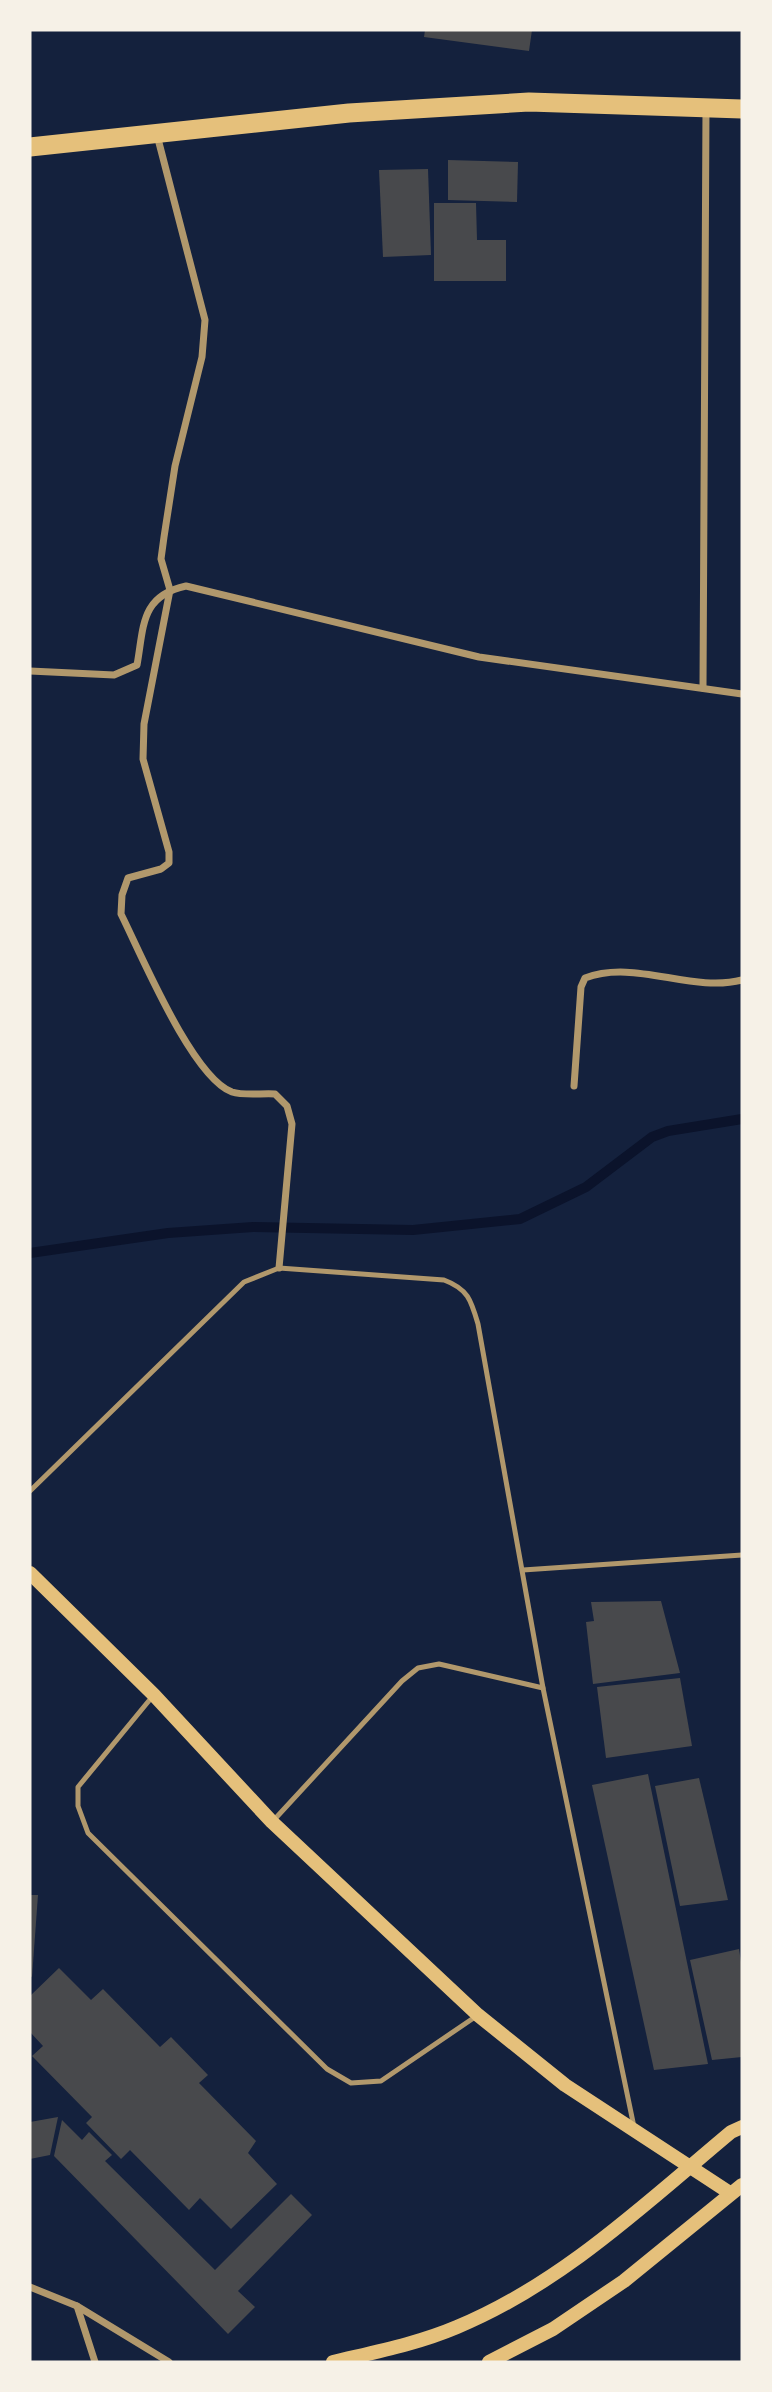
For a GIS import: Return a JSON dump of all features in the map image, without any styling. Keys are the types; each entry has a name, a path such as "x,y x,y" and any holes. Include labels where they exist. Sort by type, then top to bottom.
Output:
{"highway":[{"path":"30,146 349,113 529,102 742,109"}],"main road":[{"path":"30,1573 154,1695 272,1822 478,2015 565,2085 635,2133 690,2166 736,2189 624,2281 553,2329 489,2362"},
{"path":"333,2362 415,2343 460,2326 529,2289 598,2243 737,2129"}],"street":[{"path":"703,688 706,108"},
{"path":"156,134 205,320 202,357 175,466 162,548 161,559 170,590 144,724 143,759 169,852 169,863 162,869 128,878 122,894 121,914 188,1048 213,1079 233,1092 275,1094 287,1105 292,1124 279,1268"},
{"path":"30,671 114,675 126,672 137,665 148,608 170,590 186,586 479,657 742,694"},
{"path":"574,1086 581,987 585,978 606,971 720,982 742,980"},
{"path":"30,2287 77,2306 169,2362"},
{"path":"77,2306 95,2362"}],"lane":[{"path":"30,1491 244,1282 279,1268 444,1280 461,1287 473,1304 478,1324 543,1688 635,2133"},
{"path":"523,1570 742,1555"},
{"path":"272,1822 402,1681 418,1668 439,1664 543,1688"},
{"path":"154,1695 78,1787 78,1807 88,1833 327,2069 351,2083 381,2081 478,2015"}],"building":[{"path":"425,30 532,30 529,51 424,37"},
{"path":"448,160 518,162 517,202 448,200"},
{"path":"428,169 431,255 383,257 379,170"},
{"path":"434,203 476,203 477,240 506,240 506,281 434,281"},
{"path":"661,1601 680,1673 593,1684 586,1622 594,1621 591,1602"},
{"path":"680,1678 692,1746 606,1758 597,1687"},
{"path":"648,1774 708,2064 654,2070 592,1785"},
{"path":"699,1778 728,1900 680,1906 655,1786"},
{"path":"30,1895 38,1895 32,1977 30,1976"},
{"path":"739,1949 742,1968 742,2057 712,2060 690,1960"},
{"path":"59,1968 91,2000 103,1989 160,2047 171,2037 208,2075 199,2083 256,2141 248,2153 277,2184 231,2229 200,2198 189,2210 130,2150 121,2159 86,2123 92,2117 32,2056 43,2046 30,2032 30,1996"},
{"path":"58,2117 50,2155 30,2159 30,2122"},
{"path":"62,2120 82,2140 89,2132 112,2155 105,2161 215,2270 291,2194 312,2215 238,2291 255,2307 228,2334 54,2156"}],"waterway":[{"path":"30,1253 168,1233 253,1227 413,1230 520,1219 586,1187 652,1137 668,1131 742,1119"}]}
